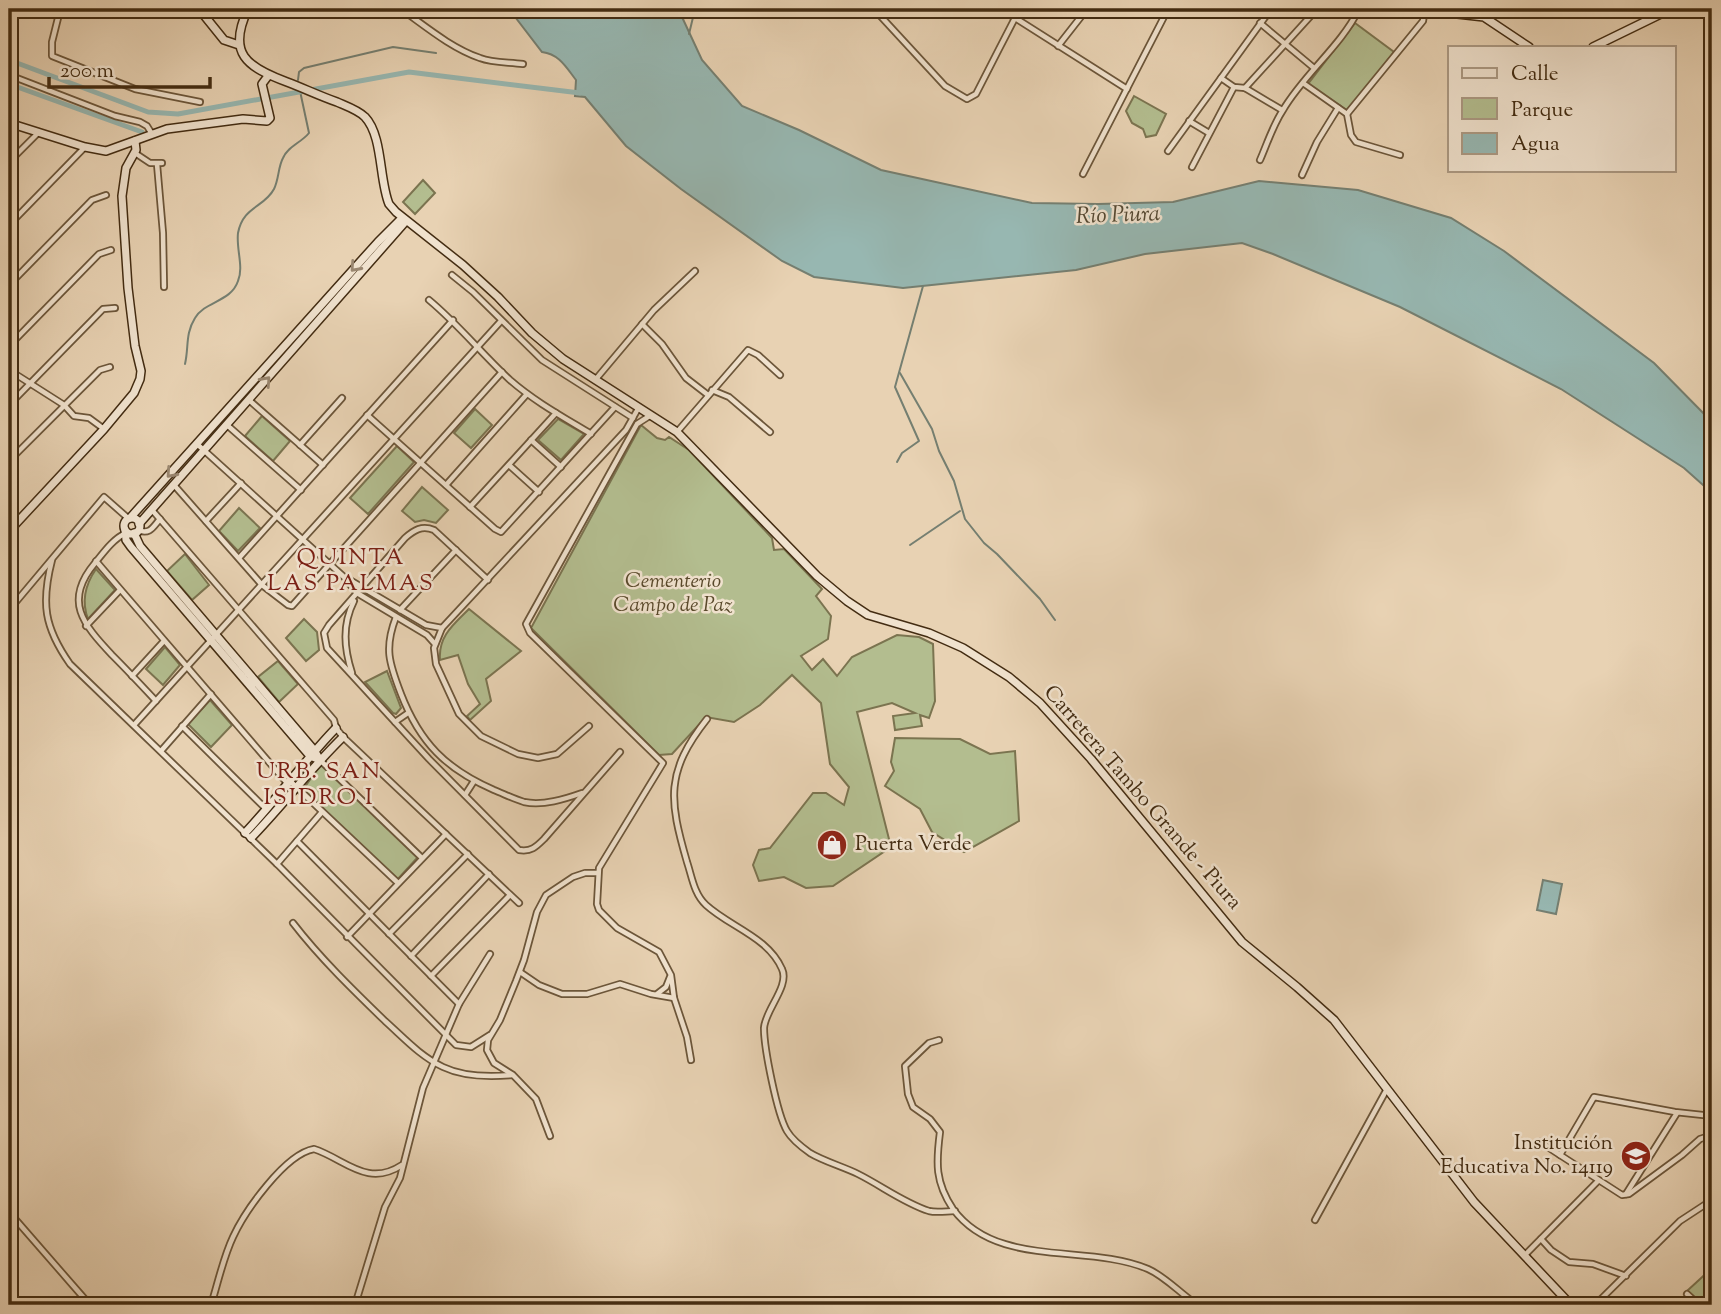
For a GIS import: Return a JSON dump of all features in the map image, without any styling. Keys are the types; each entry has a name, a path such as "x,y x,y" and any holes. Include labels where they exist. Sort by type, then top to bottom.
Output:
{"street":[{"path":"42,9 81,9"},
{"path":"199,9 224,40 239,45"},
{"path":"9,123 85,147 106,150 167,129 243,119 267,121 270,118 270,110 262,84 268,76 247,62 239,45 240,28 248,9"},
{"path":"401,9 430,30 482,59 523,64"},
{"path":"874,9 945,86 967,99 974,96 979,89 1015,18 1013,9"},
{"path":"1001,9 1127,89"},
{"path":"1058,46 1087,9"},
{"path":"1083,174 1168,9"},
{"path":"1168,151 1271,9"},
{"path":"1245,88 1317,9"},
{"path":"1260,160 1282,110 1352,24 1359,9"},
{"path":"1413,9 1484,18 1527,46"},
{"path":"1347,114 1423,21 1426,9"},
{"path":"1484,18 1491,9"},
{"path":"1595,46 1671,9"},
{"path":"60,10 52,42 52,56 135,89 201,102"},
{"path":"1260,23 1314,68"},
{"path":"9,75 115,116 140,122 147,126 152,134"},
{"name":"Carretera Tambo Grande - Piura","path":"268,76 359,113 370,125 389,204 472,273 547,346 677,432 817,576 853,606 868,615 929,633 963,648 1009,677 1040,703 1091,760 1242,942 1326,1012 1474,1202 1571,1305"},
{"path":"1221,78 1234,87 1245,88 1282,110"},
{"path":"1303,83 1347,114 1351,135 1356,142 1401,155"},
{"path":"1192,167 1234,87"},
{"path":"1302,174 1317,142 1338,108"},
{"path":"1189,121 1209,133"},
{"path":"9,162 38,133"},
{"path":"9,531 134,393 141,371 132,317 122,196 126,168 136,145 133,141"},
{"path":"9,225 85,147"},
{"path":"134,152 150,163 159,163 164,287"},
{"path":"9,285 92,200 106,195"},
{"path":"156,701 86,626 79,608 82,582 115,539 133,530 152,510 405,219"},
{"path":"405,219 369,252 125,523 214,639 312,753 422,858"},
{"path":"9,346 99,254 111,250"},
{"path":"596,379 642,324 695,271"},
{"path":"452,275 542,360 633,418"},
{"path":"429,300 453,320 502,372 527,394 591,434"},
{"path":"9,405 103,309 115,308"},
{"path":"239,558 453,320"},
{"path":"134,725 501,321"},
{"path":"642,324 662,344 686,378 708,395"},
{"path":"677,432 748,350 758,355 780,375"},
{"path":"9,461 100,370 110,367"},
{"path":"9,370 64,405 74,416 89,418 104,429"},
{"path":"174,485 262,585 292,606 502,372"},
{"path":"712,390 729,397 770,432"},
{"path":"446,485 527,394"},
{"path":"300,445 342,398"},
{"path":"249,400 323,466"},
{"path":"367,415 501,532 615,407"},
{"path":"589,726 557,754 538,758 518,754 481,736 466,723 453,704 435,659 435,644 442,628 621,436 639,407"},
{"path":"470,507 556,413"},
{"path":"652,415 637,424 526,624 527,631 663,763 601,864 596,891 599,910 617,928 659,952 671,975 674,998 687,1037 691,1060"},
{"path":"227,425 301,490"},
{"path":"531,440 561,467"},
{"path":"197,444 344,577 357,593 427,635 435,644"},
{"path":"509,465 539,492"},
{"path":"206,521 241,483"},
{"path":"15,603 104,497 130,519 135,519 133,530"},
{"path":"152,510 334,720 343,737 519,903"},
{"path":"133,530 144,533 149,531 160,519"},
{"path":"488,580 434,530 416,529 405,538 329,625 324,638 327,648 513,846 526,852 544,839 620,752"},
{"path":"400,610 456,550"},
{"path":"51,559 46,583 45,612 55,642 70,664 277,864 460,1047 471,1048 490,1035 500,1020 520,972 537,912 545,895 573,877 598,873"},
{"path":"96,561 291,784 398,883"},
{"path":"344,577 426,625 442,628"},
{"path":"86,626 120,590"},
{"path":"353,676 345,637 349,613 357,593"},
{"path":"396,617 389,637 389,659 408,713 420,734 436,753 474,781 525,802 560,800 584,792"},
{"path":"132,676 164,640"},
{"path":"161,751 211,694"},
{"path":"395,722 408,713"},
{"path":"707,719 681,757 674,789 675,814 690,879 701,899 711,909 764,945 782,968 783,980 767,1013 764,1032 779,1112 787,1132 810,1153 852,1171 906,1200 932,1212 955,1211"},
{"path":"182,726 267,810"},
{"path":"248,836 291,784 312,753 336,728"},
{"path":"248,836 291,784 343,737"},
{"path":"465,795 474,781"},
{"path":"277,864 322,812"},
{"path":"348,937 446,833"},
{"path":"297,841 459,1004"},
{"path":"390,934 468,854"},
{"path":"411,956 489,874"},
{"path":"431,976 510,895"},
{"path":"293,923 361,998 415,1051 444,1068 476,1076 513,1075"},
{"path":"355,1305 385,1207 400,1178 423,1088 459,1004 490,954"},
{"path":"520,972 550,991 562,994 587,994 620,984 674,998"},
{"path":"656,995 666,987 671,975"},
{"path":"490,1035 487,1050 489,1057 513,1075 536,1099 550,1136"},
{"path":"939,1040 929,1043 905,1066 908,1094 913,1107 930,1119 940,1132 936,1168 946,1198 955,1211 984,1238 1025,1248 1096,1255 1150,1269 1192,1301 1178,1305"},
{"path":"1315,1220 1387,1089"},
{"path":"1560,1155 1594,1097 1712,1116"},
{"path":"1626,1194 1677,1112"},
{"path":"1540,1142 1622,1195 1682,1156 1700,1139 1712,1135"},
{"path":"211,1305 234,1235 263,1192 296,1157 314,1150 351,1168 375,1173 395,1169 403,1164"},
{"path":"1524,1256 1598,1181"},
{"path":"1595,1305 1680,1221 1712,1200"},
{"path":"9,1212 90,1305"},
{"path":"1541,1239 1551,1250 1569,1262 1593,1264 1626,1276"},
{"path":"1687,1294 1699,1305"}],"green space":[{"path":"1355,23 1394,52 1348,111 1308,84"},
{"path":"1134,96 1166,114 1156,135 1146,137 1143,129 1132,123 1126,111"},
{"path":"423,180 435,193 415,214 403,202"},
{"path":"475,409 492,425 471,448 454,433"},
{"path":"262,416 290,441 273,461 245,436"},
{"path":"558,419 584,434 561,460 538,440"},
{"name":"Cementerio Campo de Paz","path":"641,425 657,438 665,440 669,437 689,450 772,538 774,550 784,549 822,589 816,596 831,616 828,639 801,656 812,670 823,659 837,676 852,657 897,635 919,637 933,644 935,701 929,718 920,715 922,726 895,730 893,716 915,713 892,703 857,712 891,847 833,886 806,888 784,877 759,881 753,865 759,850 770,848 813,793 826,793 844,805 849,787 830,764 821,703 792,675 760,705 734,722 706,717 672,754 659,755 531,628"},
{"path":"397,446 414,462 368,514 350,498"},
{"path":"422,487 448,510 436,523 424,520 415,522 402,511"},
{"path":"239,508 260,528 238,551 219,531"},
{"path":"185,554 209,585 192,600 167,571"},
{"path":"96,569 115,590 88,619 85,593"},
{"path":"469,609 521,651 486,679 491,701 470,720 467,716 480,704 468,684 458,655 440,660 444,637"},
{"path":"304,619 317,632 319,650 306,661 286,638"},
{"path":"165,647 180,665 163,685 146,669"},
{"path":"278,661 298,684 279,702 258,677"},
{"path":"387,671 401,708 396,714 365,682"},
{"path":"210,700 232,725 211,747 188,724"},
{"path":"895,738 960,739 990,754 1015,751 1019,821 964,852 932,832 920,809 885,786 894,771 891,762"},
{"path":"321,764 418,857 397,880 302,791"},
{"path":"1712,1268 1712,1305 1703,1305 1687,1291"}],"water":[{"name":"Río Piura","path":"509,9 683,9 682,17 702,60 742,106 881,170 1032,203 1173,202 1259,181 1358,190 1451,218 1504,251 1654,363 1712,422 1712,493 1684,468 1561,389 1400,307 1242,243 1145,254 1076,270 903,288 814,277 782,261 626,146 585,97 575,96 576,80 569,70 558,58 542,52"},
{"path":"1543,880 1562,884 1556,914 1537,910"}],"waterway":[{"path":"689,34 695,9"},
{"path":"298,80 299,72 304,68 393,47 436,53"},
{"path":"9,60 148,112 178,114 409,72 580,93"},
{"path":"9,84 142,132"},
{"path":"185,364 188,335 195,318 199,312 230,293 238,281 238,233 244,217 270,195 285,154 309,133 300,91"},
{"path":"897,462 902,453 919,441 895,387 923,286"},
{"path":"900,373 932,429 939,451 954,481 965,519 984,543 1040,599 1055,620"},
{"path":"910,545 960,511"}],"place":[{"name":"Puerta Verde","path":"832,845"},
{"name":"Institución Educativa No. 14119","path":"1636,1156"}],"district":[{"name":"QUINTA LAS PALMAS","path":"351,571"},
{"name":"URB. SAN ISIDRO I","path":"319,785"}]}
